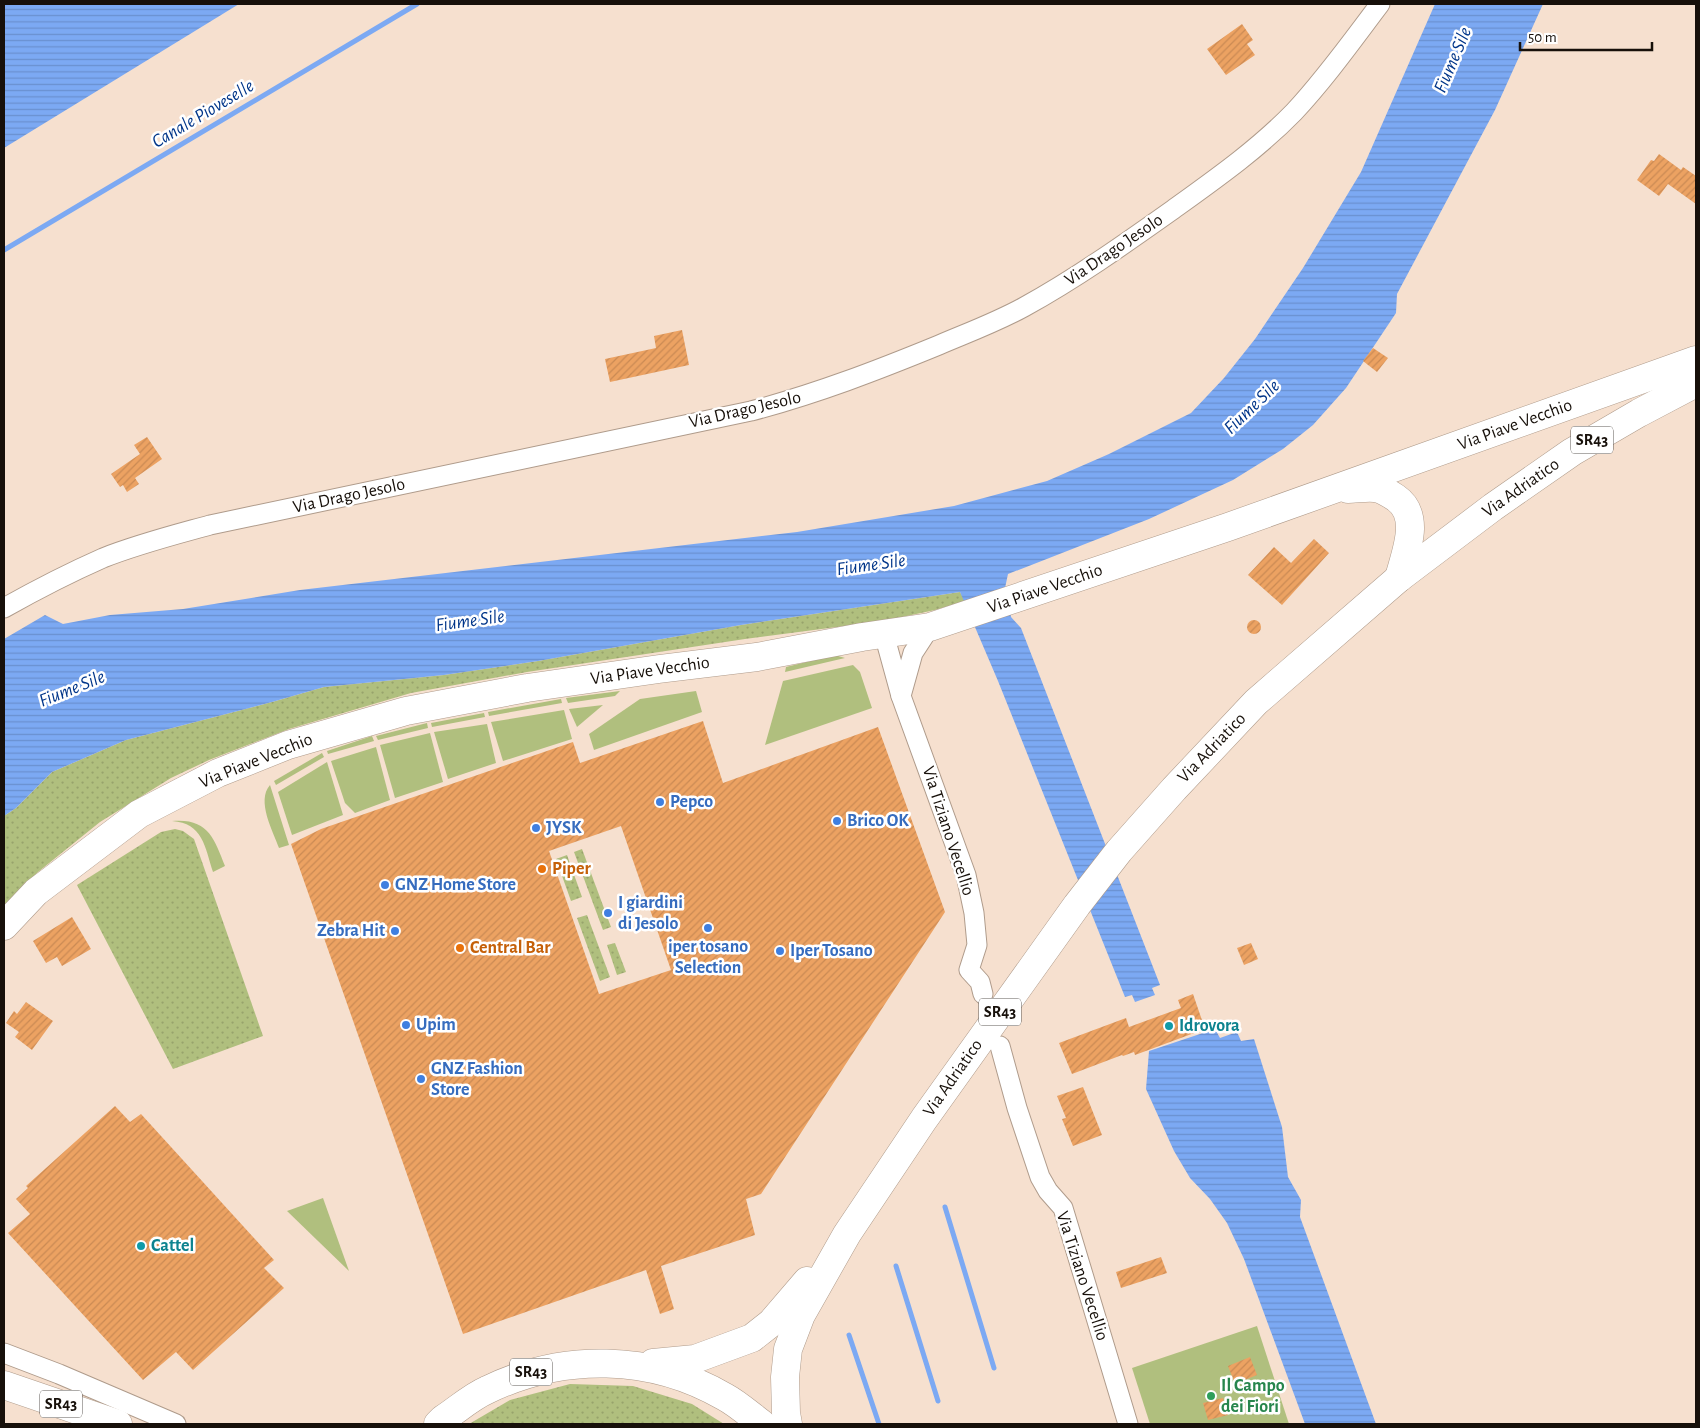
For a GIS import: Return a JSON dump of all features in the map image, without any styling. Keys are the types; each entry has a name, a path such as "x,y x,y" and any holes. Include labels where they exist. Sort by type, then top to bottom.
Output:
{"main road":[{"name":"Via Piave Vecchio","path":"4,926 36,892 139,814 218,773 288,745 406,711 527,688 757,657 930,627 1334,489 1696,360"},
{"name":"Via Adriatico","path":"788,1424 785,1377 788,1348 801,1315 847,1234 924,1119 1077,905 1119,851 1256,702 1400,578 1493,507 1572,452 1696,383"},
{"name":"Via Piave Vecchio","path":"1334,489 1376,488 1401,501 1408,513 1411,524 1400,578"},
{"name":"Via Adriatico","path":"637,1365 694,1359 752,1338 771,1323 847,1234"},
{"name":"SR43","path":"438,1424 486,1390 534,1371 585,1363 637,1365 683,1377 726,1397 762,1424"},
{"name":"SR43","path":"4,1385 118,1424"}],"street":[{"name":"Via Drago Jesolo","path":"4,608 41,587 104,558 161,538 219,523 751,411 804,396 895,363 963,335 1021,308 1058,288 1113,253 1228,170 1294,112 1380,4"},
{"path":"901,696 913,653 930,627"},
{"name":"Via Tiziano Vecellio","path":"884,634 901,696 966,875 974,913 977,945 969,970 980,982 983,994"},
{"name":"Via Tiziano Vecellio","path":"1000,1046 1017,1108 1040,1177 1048,1191 1063,1208 1128,1424"},
{"path":"4,1353 59,1374 176,1424"}],"green space":[{"path":"960,592 965,601 935,610 883,621 745,639 527,672 411,693 289,729 209,760 171,778 100,822 38,872 4,906 4,816 16,808 52,772 126,740 324,687 444,675 538,661 741,625"},
{"path":"835,655 845,658 785,672 786,667"},
{"path":"853,665 860,672 872,708 765,745 783,681"},
{"path":"620,691 615,696 568,703 566,698"},
{"path":"696,691 702,712 594,750 589,734 640,699"},
{"path":"561,699 562,703 489,716 488,712"},
{"path":"603,705 577,727 569,709"},
{"path":"564,710 572,739 503,761 491,722"},
{"path":"484,713 485,717 432,727 431,723"},
{"path":"427,723 428,728 378,740 376,736"},
{"path":"487,724 496,763 448,779 434,732"},
{"path":"430,733 443,782 395,798 380,745"},
{"path":"372,736 374,741 328,754 327,751"},
{"path":"376,747 390,800 355,813 345,803 331,761"},
{"path":"322,753 324,757 276,785 274,781"},
{"path":"327,762 343,815 292,835 278,792"},
{"path":"270,785 289,845 279,848 265,807 266,792"},
{"path":"172,821 194,823 208,832 225,866 213,872 205,845 196,831 190,826"},
{"path":"175,829 183,831 194,839 263,1036 173,1069 77,885 161,832"},
{"path":"582,849 611,927 603,930 574,852"},
{"path":"567,855 582,897 571,901 556,859"},
{"path":"587,915 610,977 600,981 577,918"},
{"path":"615,943 626,972 617,975 607,945"},
{"path":"323,1198 349,1271 287,1211"},
{"name":"Il Campo dei Fiori","path":"1257,1326 1289,1424 1150,1424 1132,1368"},
{"path":"570,1384 633,1386 692,1404 724,1424 469,1424 510,1400"}],"water":[{"path":"4,4 239,4 4,148"},
{"name":"Fiume Sile","path":"1435,4 1543,4 1495,110 1397,294 1396,313 1346,388 1313,425 1283,449 1233,480 1149,519 1008,574 1005,588 1011,617 1021,628 1160,985 1152,988 1155,995 1135,1002 1132,995 1125,997 998,681 960,592 741,625 538,661 444,675 324,687 126,740 52,772 16,808 4,816 4,639 45,615 63,624 110,615 183,609 300,590 797,532 954,506 1047,481 1109,454 1191,413 1224,378 1255,339 1303,268 1361,172"},
{"path":"1215,1029 1220,1038 1237,1032 1241,1041 1254,1039 1282,1127 1288,1177 1301,1200 1300,1217 1376,1424 1305,1424 1244,1259 1227,1223 1210,1199 1190,1178 1174,1151 1146,1089 1149,1051"}],"building":[{"path":"1242,24 1253,40 1247,44 1255,55 1226,75 1207,49"},
{"path":"1659,154 1681,170 1683,167 1696,176 1696,204 1668,184 1659,196 1637,180 1651,160 1654,161"},
{"path":"682,330 689,365 610,382 605,359 656,348 654,336"},
{"path":"1373,348 1388,358 1377,372 1363,361"},
{"path":"147,437 162,459 135,478 139,484 127,492 123,485 120,487 111,474 140,454 134,445"},
{"path":"1314,539 1329,553 1282,605 1248,575 1274,547 1291,563"},
{"path":"1251,620 1257,620 1261,627 1257,634 1251,634 1247,630 1247,624"},
{"path":"703,721 723,783 878,727 945,912 761,1194 746,1199 755,1235 661,1266 674,1309 660,1314 646,1270 463,1334 291,844 321,829 573,742 580,763","holes":["621,826 671,970 599,994 549,851"]},
{"path":"72,917 91,949 62,966 57,957 46,963 33,941"},
{"path":"1251,943 1258,959 1244,965 1237,948"},
{"path":"1193,994 1205,1029 1135,1055 1134,1052 1122,1055 1072,1074 1059,1043 1126,1018 1129,1027 1181,1008 1178,1000"},
{"path":"26,1002 53,1021 32,1050 15,1037 19,1032 6,1023 14,1011 17,1014"},
{"path":"1083,1087 1102,1135 1073,1146 1062,1119 1066,1118 1057,1096"},
{"name":"Cattel","path":"115,1106 130,1122 141,1114 274,1260 264,1268 284,1288 193,1370 176,1352 143,1380 8,1233 30,1214 16,1199 28,1188 26,1186"},
{"path":"1161,1257 1167,1273 1121,1288 1116,1272"},
{"path":"1250,1357 1257,1375 1235,1384 1228,1366"},
{"path":"1223,1398 1228,1415 1208,1420 1203,1403"}],"waterway":[{"name":"Canale Pioveselle","path":"4,250 417,4"},
{"path":"945,1207 994,1368"},
{"path":"896,1266 938,1401"},
{"path":"849,1335 879,1424"}],"place":[{"name":"Pepco","path":"660,802"},
{"name":"Brico OK","path":"837,821"},
{"name":"JYSK","path":"536,828"},
{"name":"Piper","path":"542,869"},
{"name":"GNZ Home Store","path":"385,885"},
{"name":"I giardini di Jesolo","path":"608,913"},
{"name":"iper tosano Selection","path":"708,928"},
{"name":"Zebra Hit","path":"395,931"},
{"name":"Central Bar","path":"460,948"},
{"name":"Iper Tosano","path":"780,951"},
{"name":"Upim","path":"406,1025"},
{"name":"Idrovora","path":"1169,1026"},
{"name":"GNZ Fashion Store","path":"421,1079"},
{"name":"Cattel","path":"141,1246"},
{"name":"Il Campo dei Fiori","path":"1211,1396"}]}
